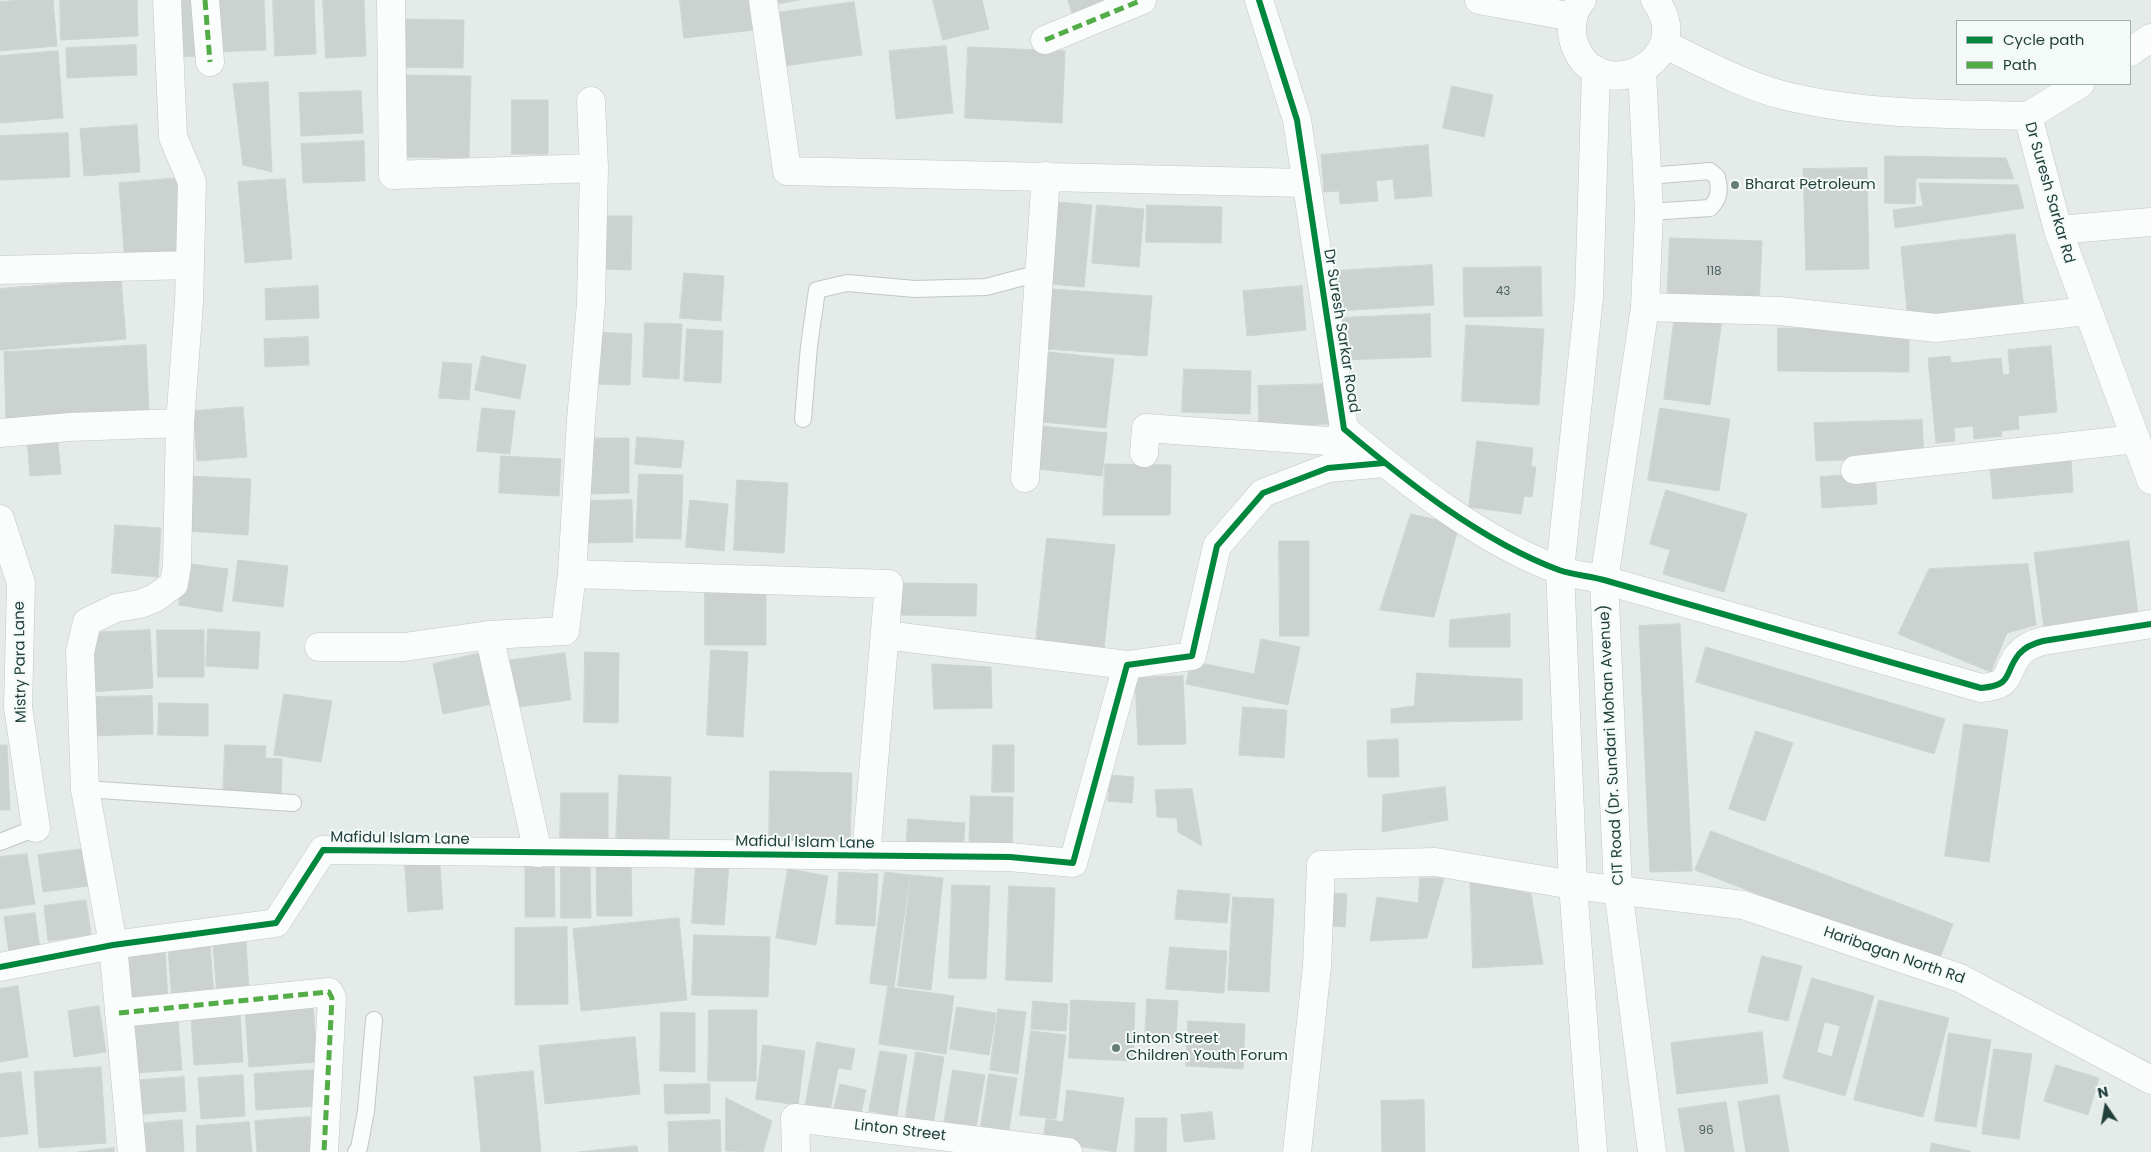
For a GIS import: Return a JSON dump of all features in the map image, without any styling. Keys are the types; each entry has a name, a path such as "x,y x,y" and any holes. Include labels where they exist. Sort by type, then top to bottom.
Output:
{"street":[{"path":"132,1152 113,945 85,789 80,652 87,622 116,608 140,604 156,598 174,584 178,565 180,423 189,302 192,182 173,137 167,0"},
{"path":"205,0 210,62"},
{"path":"391,0 393,175 594,168"},
{"path":"763,0 787,171 1306,183"},
{"path":"1045,40 1142,0"},
{"name":"Dr Suresh Sarkar Road","path":"1259,0 1296,120 1343,427 1384,463 1488,536 1560,570 1604,580 1981,688 1994,687 2006,680 2019,654 2032,644 2151,624"},
{"path":"1479,0 1578,9 1572,33 1575,48 1584,61 1596,70 1610,76 1626,76 1642,70 1656,58 1664,44 1666,26 1662,10 1655,0"},
{"path":"2131,51 2151,38"},
{"name":"Dr Suresh Sarkar Rd","path":"1664,44 1726,75 1786,96 1886,112 2028,116 2058,230 2151,480"},
{"path":"1592,1152 1573,885 1560,570 1589,297 1596,70"},
{"name":"CIT Road (Dr. Sundari Mohan Avenue)","path":"1642,70 1649,212 1646,307 1604,580 1618,889 1652,1152"},
{"path":"2028,116 2078,85"},
{"path":"319,647 404,648 489,635 565,631 572,574 581,420 591,303 594,168 591,101"},
{"path":"1025,478 1046,176"},
{"path":"2058,230 2151,222"},
{"path":"0,270 190,265"},
{"path":"1646,307 1780,311 1936,328 2087,310"},
{"path":"0,434 70,427 180,423"},
{"path":"1144,453 1146,428 1342,442 1343,427"},
{"path":"1855,470 2136,439"},
{"path":"885,635 1127,666 1192,656 1217,546 1263,493 1328,468 1384,463"},
{"name":"Mistry Para Lane","path":"0,519 20,583 9,708 36,828"},
{"path":"572,574 889,584 866,856"},
{"path":"489,635 538,853"},
{"name":"Mafidul Islam Lane","path":"0,967 113,945 276,922 323,850 1010,857 1073,863 1127,666"},
{"name":"Haribagan North Rd","path":"1297,1152 1317,966 1321,865 1436,862 1573,885 1744,905 1960,978 2151,1080"},
{"path":"119,1013 329,992 332,998 324,1152"},
{"name":"Linton Street","path":"796,1152 796,1118 1068,1152"}],"lane":[{"path":"1648,176 1710,171 1717,176 1719,188 1718,200 1710,208 1649,212"},
{"path":"803,419 809,346 818,290 847,283 915,289 986,287 1040,273"},
{"path":"85,789 292,804"},
{"name":"Mistry Para Lane","path":"0,842 36,828"},
{"path":"356,1152 360,1148 366,1111 374,1020"}],"building":[{"path":"53,0 57,46 0,51 0,2"},
{"path":"60,0 137,0 138,36 61,40"},
{"path":"172,0 201,0 203,56 173,57"},
{"path":"210,0 264,0 266,50 212,52"},
{"path":"273,0 314,0 316,54 275,56"},
{"path":"323,0 364,0 366,56 326,58"},
{"path":"680,0 760,0 763,29 684,38"},
{"path":"766,0 799,0 767,6"},
{"path":"933,0 982,0 989,29 943,40"},
{"path":"1068,0 1113,0 1073,15"},
{"path":"854,2 862,55 777,67 769,14"},
{"path":"399,19 464,20 463,68 398,67"},
{"path":"136,45 137,75 67,78 66,48"},
{"path":"946,46 953,113 896,119 889,51"},
{"path":"968,47 1065,51 1062,123 965,118"},
{"path":"58,51 63,118 0,123 0,56"},
{"path":"401,75 471,76 469,158 400,157"},
{"path":"268,82 272,172 243,165 233,84"},
{"path":"1452,86 1493,95 1484,137 1443,128"},
{"path":"361,91 363,133 301,136 299,93"},
{"path":"512,100 548,100 548,154 512,154"},
{"path":"137,125 140,172 84,176 80,129"},
{"path":"68,133 70,177 0,180 0,136"},
{"path":"364,141 365,181 303,183 301,144"},
{"path":"1428,145 1432,196 1395,199 1393,179 1376,181 1378,201 1340,204 1339,191 1324,192 1321,155"},
{"path":"1885,156 2006,158 2014,179 1916,178 1915,204 1885,203"},
{"path":"1867,168 1869,269 1806,270 1803,169"},
{"path":"180,178 186,258 125,263 119,183"},
{"path":"285,179 292,259 245,263 238,182"},
{"path":"1919,183 2018,185 2024,208 1895,228 1893,210 1923,206"},
{"path":"1058,202 1092,205 1084,287 1051,284"},
{"path":"1097,205 1144,209 1139,267 1092,263"},
{"path":"1147,205 1222,207 1221,243 1146,242"},
{"path":"605,216 632,216 631,270 604,269"},
{"path":"2015,234 2024,309 1908,321 1901,247"},
{"path":"1670,238 1762,241 1759,306 1667,303"},
{"path":"1432,265 1434,305 1337,311 1335,271"},
{"path":"1541,267 1542,316 1464,317 1463,268"},
{"path":"684,273 724,276 721,321 680,318"},
{"path":"121,279 126,339 0,350 0,289"},
{"path":"318,286 319,318 266,320 265,289"},
{"path":"1302,286 1306,330 1247,336 1243,291"},
{"path":"1051,289 1152,296 1147,356 1047,349"},
{"path":"1430,314 1431,357 1339,360 1338,318"},
{"path":"1675,314 1722,320 1710,405 1664,399"},
{"path":"645,323 682,324 679,379 643,377"},
{"path":"1466,325 1544,329 1539,405 1462,401"},
{"path":"1778,328 1909,330 1909,372 1778,371"},
{"path":"687,329 723,331 721,383 684,381"},
{"path":"598,332 632,334 630,385 595,384"},
{"path":"308,337 309,365 265,367 264,339"},
{"path":"146,345 149,413 6,420 4,352"},
{"path":"2051,346 2057,412 2018,416 2019,429 2001,431 2002,436 1974,439 1973,426 1954,428 1955,441 1936,443 1928,358 1950,356 1951,363 2001,358 2003,375 2010,374 2008,350"},
{"path":"1049,352 1114,359 1106,428 1042,422"},
{"path":"482,356 526,365 520,399 475,390"},
{"path":"443,362 472,364 469,400 439,398"},
{"path":"1184,369 1251,371 1250,414 1182,412"},
{"path":"1329,384 1330,424 1259,426 1258,386"},
{"path":"243,407 247,457 197,461 193,411"},
{"path":"482,408 515,411 510,454 477,451"},
{"path":"1660,408 1730,419 1719,491 1648,480"},
{"path":"1922,420 1924,457 1816,461 1814,423"},
{"path":"1032,425 1107,433 1102,476 1028,468"},
{"path":"57,434 61,474 30,476 27,437"},
{"path":"637,437 684,441 681,468 635,464"},
{"path":"587,438 629,438 629,493 588,494"},
{"path":"1477,441 1533,448 1531,467 1536,467 1532,497 1524,496 1521,514 1469,507"},
{"path":"501,456 561,459 559,496 499,493"},
{"path":"2071,460 2073,492 1993,499 1990,467"},
{"path":"1105,464 1171,465 1170,515 1103,515"},
{"path":"1875,473 1877,504 1822,508 1820,477"},
{"path":"639,474 683,475 681,539 636,538"},
{"path":"188,476 251,479 248,535 185,531"},
{"path":"737,480 788,483 784,553 734,550"},
{"path":"1666,490 1747,514 1724,592 1663,574 1670,550 1650,544"},
{"path":"632,500 633,542 586,543 585,501"},
{"path":"690,500 728,504 724,551 686,547"},
{"path":"1411,514 1459,525 1434,617 1380,610"},
{"path":"115,525 161,528 158,577 112,573"},
{"path":"1047,538 1115,545 1104,648 1036,641"},
{"path":"1279,541 1309,541 1309,636 1280,636"},
{"path":"2129,541 2139,623 2045,635 2034,553"},
{"path":"238,560 288,566 283,607 233,601"},
{"path":"184,563 228,569 222,612 179,605"},
{"path":"2028,564 2036,625 2007,633 1991,672 1898,634 1929,569"},
{"path":"900,583 977,584 976,616 899,615"},
{"path":"705,586 766,586 766,645 705,645"},
{"path":"1510,614 1510,647 1449,647 1450,620"},
{"path":"1680,624 1692,871 1650,872 1639,626"},
{"path":"208,629 260,632 258,669 206,666"},
{"path":"150,630 153,688 88,692 86,633"},
{"path":"157,630 204,630 204,677 158,677"},
{"path":"1261,639 1300,647 1288,705 1186,684 1191,661 1254,674"},
{"path":"1706,647 1945,719 1934,754 1696,682"},
{"path":"711,650 748,652 743,737 707,735"},
{"path":"585,652 619,653 618,723 584,722"},
{"path":"481,653 492,704 443,714 433,664"},
{"path":"565,653 571,700 511,708 505,661"},
{"path":"932,664 991,667 992,708 934,709"},
{"path":"1417,673 1522,679 1522,720 1391,723 1391,709 1414,706"},
{"path":"1183,676 1186,744 1138,745 1135,678"},
{"path":"284,694 332,701 321,762 274,755"},
{"path":"152,696 153,734 89,736 88,697"},
{"path":"159,703 208,704 208,736 158,735"},
{"path":"1243,707 1287,710 1284,758 1239,755"},
{"path":"1964,724 2008,730 1989,862 1945,856"},
{"path":"1756,731 1793,743 1765,821 1729,809"},
{"path":"1398,739 1399,777 1368,777 1367,741"},
{"path":"0,745 7,745 10,810 0,810"},
{"path":"225,745 266,746 265,758 282,759 281,795 223,794"},
{"path":"993,745 1014,745 1014,792 992,792"},
{"path":"770,771 852,773 850,850 769,848"},
{"path":"619,775 671,777 669,843 616,841"},
{"path":"1110,775 1134,777 1132,803 1108,801"},
{"path":"1445,787 1448,820 1382,832 1383,795"},
{"path":"1192,789 1202,846 1178,832 1177,818 1157,817 1155,790"},
{"path":"561,793 608,793 608,845 560,845"},
{"path":"971,796 1013,797 1012,854 969,853"},
{"path":"908,819 965,823 963,855 906,852"},
{"path":"1711,831 1953,924 1938,963 1695,870"},
{"path":"83,849 88,886 43,892 38,855"},
{"path":"439,853 443,909 408,912 404,855"},
{"path":"27,854 35,904 0,909 0,857"},
{"path":"554,856 555,917 525,917 525,857"},
{"path":"631,858 632,916 597,916 596,859"},
{"path":"561,859 590,859 591,918 561,918"},
{"path":"696,862 729,865 724,925 692,923"},
{"path":"1470,868 1503,873 1509,889 1531,894 1543,964 1473,968"},
{"path":"788,869 828,876 816,945 776,938"},
{"path":"839,872 878,874 875,926 836,924"},
{"path":"885,872 910,875 894,987 870,983"},
{"path":"911,875 943,878 931,990 898,986"},
{"path":"1420,878 1444,878 1427,938 1370,941 1377,897 1418,903"},
{"path":"952,885 990,886 986,979 949,978"},
{"path":"1009,886 1055,888 1052,982 1006,980"},
{"path":"1178,890 1230,894 1227,923 1175,919"},
{"path":"1323,892 1347,894 1345,927 1320,925"},
{"path":"1233,897 1274,899 1269,992 1228,990"},
{"path":"86,900 91,935 48,941 44,906"},
{"path":"35,913 40,949 9,953 4,917"},
{"path":"679,918 687,1000 581,1011 573,929"},
{"path":"567,927 568,1004 515,1005 515,928"},
{"path":"694,935 770,937 768,997 692,995"},
{"path":"246,942 249,992 217,995 213,944"},
{"path":"210,945 214,997 172,1000 168,948"},
{"path":"1170,947 1227,951 1224,993 1166,989"},
{"path":"165,950 168,1001 129,1004 125,952"},
{"path":"1762,956 1802,966 1788,1021 1748,1012"},
{"path":"1812,978 1874,996 1845,1096 1783,1078","holes":["1825,1022 1840,1026 1832,1057 1817,1052"]},
{"path":"18,986 28,1057 0,1062 0,989"},
{"path":"888,987 954,996 946,1054 879,1044"},
{"path":"1147,999 1178,1001 1176,1039 1145,1037"},
{"path":"1071,1000 1135,1003 1133,1061 1069,1058"},
{"path":"1879,1000 1949,1018 1923,1117 1854,1100"},
{"path":"1033,1001 1068,1004 1066,1031 1031,1029"},
{"path":"313,1005 317,1062 249,1067 245,1009"},
{"path":"99,1006 106,1052 74,1057 68,1011"},
{"path":"957,1007 996,1013 989,1055 950,1049"},
{"path":"998,1009 1026,1012 1018,1074 990,1070"},
{"path":"709,1010 757,1010 756,1081 708,1081"},
{"path":"661,1012 695,1013 695,1072 660,1071"},
{"path":"240,1013 243,1062 194,1065 191,1016"},
{"path":"178,1021 182,1070 133,1073 129,1024"},
{"path":"1188,1021 1245,1024 1243,1069 1186,1066"},
{"path":"1031,1031 1066,1035 1056,1119 1020,1115"},
{"path":"1762,1032 1768,1083 1677,1094 1671,1043"},
{"path":"1949,1033 1991,1040 1976,1127 1935,1121"},
{"path":"635,1037 640,1094 545,1104 539,1046"},
{"path":"817,1042 855,1049 851,1070 838,1068 830,1112 805,1108"},
{"path":"763,1045 805,1051 798,1105 756,1099"},
{"path":"1994,1049 2032,1054 2019,1139 1982,1134"},
{"path":"880,1051 907,1055 897,1116 869,1111"},
{"path":"916,1052 944,1057 932,1132 904,1128"},
{"path":"2056,1065 2099,1078 2088,1115 2044,1101"},
{"path":"101,1067 106,1143 39,1148 34,1072"},
{"path":"315,1070 318,1106 256,1110 254,1074"},
{"path":"953,1070 985,1075 975,1134 943,1129"},
{"path":"533,1071 541,1152 481,1152 474,1077"},
{"path":"21,1072 28,1134 0,1137 0,1074"},
{"path":"989,1074 1017,1078 1007,1143 979,1139"},
{"path":"243,1075 245,1116 201,1119 198,1078"},
{"path":"184,1077 186,1111 131,1115 128,1081"},
{"path":"710,1084 710,1113 665,1114 664,1085"},
{"path":"840,1084 866,1090 859,1122 832,1116"},
{"path":"1067,1090 1124,1098 1116,1152 1043,1141 1046,1119 1063,1122"},
{"path":"1779,1095 1789,1152 1746,1152 1738,1102"},
{"path":"726,1098 772,1121 763,1152 726,1151"},
{"path":"1424,1100 1425,1152 1382,1152 1381,1101"},
{"path":"1726,1102 1734,1152 1685,1152 1678,1109"},
{"path":"1212,1112 1215,1139 1184,1142 1181,1115"},
{"path":"310,1117 312,1152 257,1152 255,1121"},
{"path":"1136,1118 1167,1118 1166,1152 1135,1152"},
{"path":"182,1120 184,1152 138,1152 136,1124"},
{"path":"720,1120 721,1152 669,1152 668,1122"},
{"path":"249,1122 252,1152 197,1152 196,1126"},
{"path":"1932,1143 1970,1151 1970,1152 1930,1152"},
{"path":"637,1146 638,1152 579,1152"},
{"path":"114,1148 114,1152 78,1152"}],"marked path":[{"path":"205,0 210,62"},
{"path":"1045,40 1142,0"},
{"path":"119,1013 329,992 332,998 324,1152"}],"cycle path":[{"path":"1259,0 1297,120 1344,429 1446,509 1501,543 1559,570 1604,580 1981,688 1999,684 2003,681 2019,654 2027,647 2037,643 2151,624"},
{"path":"0,967 113,945 276,923 323,850 1010,857 1073,863 1127,665 1192,656 1217,546 1263,493 1328,468 1384,463"}],"place":[{"name":"Bharat Petroleum","path":"1735,185"},
{"name":"Linton Street Children Youth Forum","path":"1116,1048"}]}
